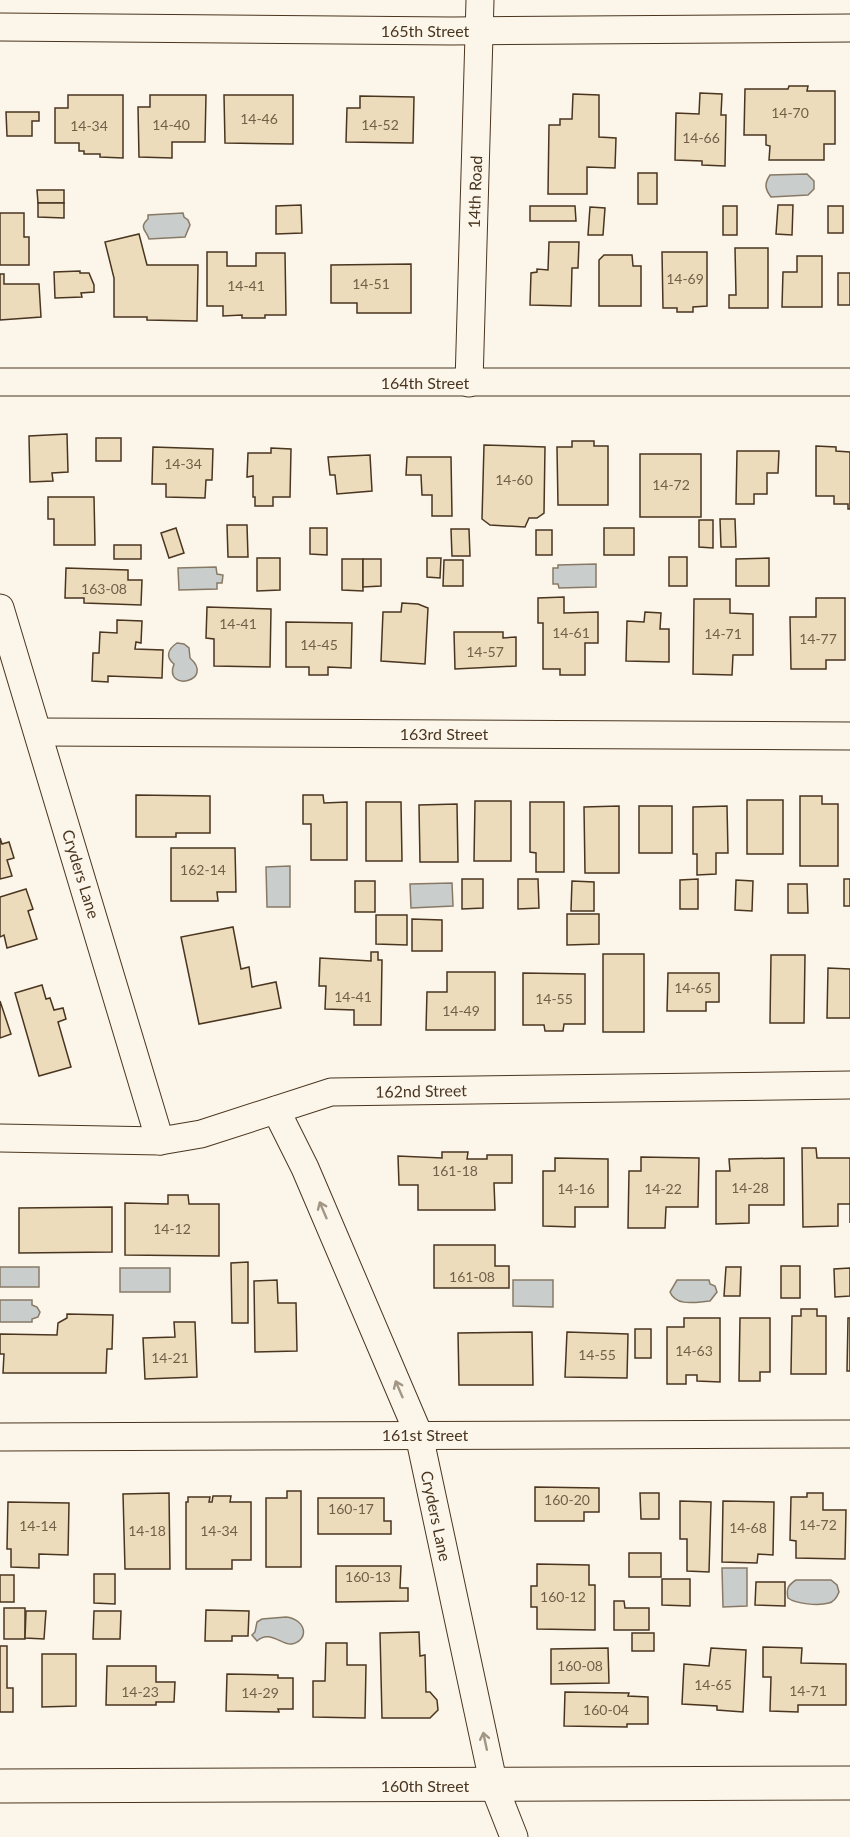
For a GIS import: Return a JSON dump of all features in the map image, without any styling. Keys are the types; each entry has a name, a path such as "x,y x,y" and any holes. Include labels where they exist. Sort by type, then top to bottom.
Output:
{"street":[{"name":"14th Road","path":"469,383 480,0"},
{"name":"165th Street","path":"0,27 480,31 850,28"},
{"name":"164th Street","path":"0,382 850,382"},
{"name":"Cryders Lane","path":"0,608 160,1141"},
{"name":"163rd Street","path":"38,732 850,736"},
{"name":"162nd Street","path":"0,1138 160,1141 201,1134 331,1092 850,1085"},
{"name":"Cryders Lane","path":"276,1110 305,1168 419,1435 494,1786 514,1837"},
{"name":"161st Street","path":"0,1437 850,1434"},
{"name":"160th Street","path":"0,1786 850,1784"}],"shaded area":[{"path":"807,174 814,181 814,189 808,195 771,197 767,191 766,184 770,175"},
{"path":"183,213 190,225 185,237 149,239 143,227 148,215"},
{"path":"596,564 596,587 559,588 558,584 553,584 553,568 558,568 558,565"},
{"path":"216,567 217,574 223,575 222,583 217,583 217,589 179,590 178,568"},
{"path":"177,643 189,648 190,658 196,666 197,673 188,680 176,679 173,673 174,664 169,659 169,653"},
{"path":"290,866 290,907 267,907 266,867"},
{"path":"452,883 453,906 411,908 410,884"},
{"path":"0,1267 39,1267 39,1287 0,1287"},
{"path":"120,1268 170,1268 170,1292 120,1292"},
{"path":"513,1280 553,1280 553,1307 513,1306"},
{"path":"677,1280 709,1280 717,1292 710,1301 682,1302 673,1297 670,1292"},
{"path":"0,1300 32,1300 32,1305 40,1312 38,1317 32,1319 32,1322 0,1322"},
{"path":"722,1568 747,1568 747,1606 723,1607"},
{"path":"796,1580 831,1580 837,1585 839,1592 829,1603 796,1602 788,1598 787,1592 789,1586"},
{"path":"286,1617 301,1625 303,1634 298,1642 288,1644 271,1637 257,1641 252,1635 257,1622 262,1619"}],"building":[{"path":"789,86 808,86 807,91 835,91 835,144 824,144 824,160 769,160 770,146 766,145 766,135 744,135 745,89 788,89"},
{"path":"700,93 722,94 721,115 726,115 725,166 702,165 702,161 675,160 676,113 699,114"},
{"path":"573,94 599,95 599,137 616,138 615,168 587,167 587,194 548,194 549,125 560,125 560,119 572,119"},
{"path":"68,95 123,95 123,158 84,154 84,151 79,151 79,143 55,143 55,108 68,108"},
{"path":"150,95 206,95 205,142 172,142 172,158 139,157 138,107 150,107"},
{"path":"224,95 293,95 293,144 225,143"},
{"path":"360,96 414,97 413,143 346,142 347,108 360,108"},
{"path":"6,112 39,112 39,121 32,121 32,136 7,136"},
{"path":"638,173 657,173 657,204 638,204"},
{"path":"37,190 64,190 64,203 38,203"},
{"path":"38,203 64,203 64,218 38,217"},
{"path":"301,205 302,233 276,234 276,206"},
{"path":"778,205 793,205 792,235 776,234"},
{"path":"530,206 575,206 576,221 530,221"},
{"path":"723,206 737,206 737,235 723,235"},
{"path":"828,206 843,206 843,233 828,233"},
{"path":"590,207 605,208 603,235 588,235"},
{"path":"0,213 24,213 24,237 29,237 29,265 0,265"},
{"path":"139,234 147,265 198,265 197,321 114,317 114,278 105,242"},
{"path":"549,242 579,242 578,268 572,268 571,306 530,305 531,273 537,272 537,269 548,270"},
{"path":"735,248 768,248 768,308 729,308 729,295 736,295"},
{"path":"207,252 227,252 227,266 256,266 256,253 285,253 286,315 265,315 265,318 242,318 242,315 223,316 223,306 207,306"},
{"path":"662,252 707,252 707,306 693,307 693,312 677,312 677,308 663,308"},
{"path":"604,255 632,255 633,266 641,266 641,306 599,306 599,260"},
{"path":"797,256 822,256 822,307 782,307 783,272 797,272"},
{"path":"411,264 411,313 357,313 357,303 331,303 331,265"},
{"path":"80,271 80,273 89,273 94,292 81,293 82,297 55,298 54,272"},
{"path":"838,273 850,273 850,305 838,305"},
{"path":"0,274 4,274 4,284 39,284 41,317 0,320"},
{"path":"67,434 68,472 52,473 53,481 30,482 29,436"},
{"path":"96,438 121,438 121,461 96,461"},
{"path":"572,441 594,441 594,446 608,446 608,505 558,505 557,447 572,447"},
{"path":"484,445 545,447 544,513 537,518 529,518 525,527 490,525 482,519"},
{"path":"816,446 836,447 836,451 850,452 850,509 848,509 848,504 834,504 834,496 816,496"},
{"path":"153,447 213,449 212,480 206,480 205,498 166,497 166,484 152,484"},
{"path":"271,448 291,449 290,497 273,497 273,506 255,506 253,476 247,477 248,453 271,453"},
{"path":"737,451 779,451 778,473 767,473 767,494 754,494 754,504 736,504"},
{"path":"640,454 701,454 701,517 640,517"},
{"path":"370,455 372,491 337,494 335,475 330,475 328,457"},
{"path":"407,457 451,457 452,516 432,516 432,495 422,495 421,475 406,475"},
{"path":"48,497 94,497 95,545 54,545 54,519 48,519"},
{"path":"720,519 735,519 736,547 721,547"},
{"path":"699,520 713,520 713,548 699,547"},
{"path":"227,525 247,525 248,557 228,557"},
{"path":"176,528 184,553 169,558 161,533"},
{"path":"310,528 327,528 327,555 310,554"},
{"path":"604,528 634,528 634,555 604,555"},
{"path":"451,529 469,529 470,556 452,556"},
{"path":"536,530 552,530 552,555 536,555"},
{"path":"114,545 141,545 141,559 114,559"},
{"path":"669,557 687,557 687,586 669,586"},
{"path":"257,558 280,558 280,590 257,591"},
{"path":"427,558 441,558 440,578 427,577"},
{"path":"769,558 769,586 736,586 736,559"},
{"path":"342,559 363,559 363,591 342,590"},
{"path":"363,559 381,559 381,586 363,587"},
{"path":"444,560 463,560 463,586 443,586"},
{"path":"66,568 128,570 128,580 142,580 141,605 84,603 84,598 65,598"},
{"path":"564,597 564,613 598,612 598,643 585,643 585,675 560,675 560,669 543,669 543,623 538,623 538,598"},
{"path":"816,598 845,598 845,660 826,660 826,669 791,669 790,617 816,617"},
{"path":"694,599 730,599 730,613 753,614 753,655 733,655 732,675 693,674"},
{"path":"402,603 418,604 428,608 425,664 381,661 383,612 401,612"},
{"path":"207,607 271,609 270,667 214,666 214,639 206,638"},
{"path":"645,612 661,613 660,629 669,629 669,662 626,661 627,621 644,622"},
{"path":"117,620 142,621 141,643 136,642 135,649 163,650 162,678 108,676 108,682 92,681 93,653 99,653 100,632 117,633"},
{"path":"286,622 352,623 351,668 328,667 328,675 309,675 309,667 286,667"},
{"path":"454,632 503,632 503,638 516,637 516,666 455,669"},
{"path":"136,795 210,796 210,833 176,833 176,837 136,837"},
{"path":"303,795 323,795 324,803 347,802 347,860 311,860 311,824 303,824"},
{"path":"800,796 822,796 822,804 838,804 838,866 800,866"},
{"path":"747,800 783,800 783,854 747,854"},
{"path":"475,801 511,801 511,861 474,861"},
{"path":"366,802 401,802 402,861 366,861"},
{"path":"530,802 564,802 564,872 536,872 536,853 530,852"},
{"path":"457,804 458,862 420,862 419,805"},
{"path":"619,806 619,873 585,873 584,807"},
{"path":"639,806 672,806 672,853 639,853"},
{"path":"727,806 728,853 716,853 716,874 697,875 697,854 693,854 693,807"},
{"path":"0,838 2,844 9,842 14,858 7,860 12,876 0,879"},
{"path":"171,848 235,848 236,892 217,892 218,901 171,901"},
{"path":"462,879 483,879 483,908 462,909"},
{"path":"518,879 538,879 539,908 518,909"},
{"path":"698,879 698,909 680,909 680,880"},
{"path":"844,879 850,879 850,906 844,906"},
{"path":"736,880 753,881 752,911 735,910"},
{"path":"355,881 375,881 375,912 355,912"},
{"path":"572,881 594,882 594,911 571,911"},
{"path":"788,884 807,884 808,913 788,913"},
{"path":"26,889 33,909 28,911 37,939 7,948 4,935 0,937 0,897"},
{"path":"567,914 599,914 599,944 567,945"},
{"path":"376,915 407,915 407,945 376,944"},
{"path":"412,919 442,920 442,951 412,951"},
{"path":"233,927 241,969 249,967 252,987 276,982 281,1008 199,1024 181,937"},
{"path":"371,952 378,952 378,960 382,960 381,1025 354,1025 354,1010 325,1009 326,986 319,986 320,958 371,961"},
{"path":"603,954 644,954 644,1032 603,1032"},
{"path":"771,955 805,955 804,1023 770,1023"},
{"path":"828,968 850,969 850,1018 827,1018"},
{"path":"447,972 495,972 495,1030 426,1030 427,992 447,992"},
{"path":"523,973 585,974 585,1024 564,1024 563,1031 545,1031 544,1025 523,1025"},
{"path":"668,973 719,973 719,1002 706,1002 706,1011 667,1011"},
{"path":"42,985 46,999 50,998 54,1010 63,1008 66,1019 58,1022 71,1067 39,1076 15,993"},
{"path":"0,1001 11,1034 0,1038"},
{"path":"802,1148 816,1148 817,1158 850,1158 850,1204 838,1204 838,1226 803,1227"},
{"path":"442,1152 468,1152 467,1159 487,1159 487,1155 512,1155 512,1183 494,1183 495,1210 418,1210 418,1185 399,1185 398,1156 442,1158"},
{"path":"641,1157 699,1158 698,1207 666,1207 665,1228 628,1228 629,1171 641,1171"},
{"path":"555,1158 608,1159 608,1207 575,1207 575,1227 543,1226 543,1171 555,1171"},
{"path":"784,1158 784,1205 749,1205 749,1223 716,1224 716,1171 730,1171 729,1159"},
{"path":"168,1195 188,1195 189,1204 219,1204 219,1256 125,1255 125,1203 168,1204"},
{"path":"112,1207 112,1252 19,1253 19,1208"},
{"path":"434,1245 495,1245 495,1266 509,1266 509,1288 434,1288"},
{"path":"248,1262 248,1323 232,1323 231,1263"},
{"path":"781,1266 800,1266 800,1298 781,1298"},
{"path":"726,1267 741,1267 740,1296 724,1296"},
{"path":"850,1268 850,1296 835,1297 834,1269"},
{"path":"277,1280 278,1303 296,1303 297,1351 255,1352 254,1281"},
{"path":"801,1309 817,1309 817,1316 826,1316 826,1374 791,1374 792,1316 801,1316"},
{"path":"67,1314 113,1315 112,1349 107,1349 106,1373 3,1373 4,1354 0,1354 0,1334 57,1335 58,1323 67,1318"},
{"path":"684,1318 720,1318 720,1382 697,1381 697,1375 686,1375 686,1384 667,1384 667,1327 684,1327"},
{"path":"740,1318 770,1318 770,1372 760,1372 760,1381 739,1381"},
{"path":"848,1318 850,1318 850,1371 847,1371"},
{"path":"174,1322 195,1322 197,1377 145,1379 143,1338 175,1337"},
{"path":"635,1329 651,1329 651,1358 635,1358"},
{"path":"532,1332 533,1385 459,1385 458,1333"},
{"path":"567,1332 628,1334 627,1378 565,1377"},
{"path":"535,1487 599,1488 599,1512 584,1512 584,1521 535,1521"},
{"path":"287,1491 301,1491 301,1567 266,1567 266,1498 287,1498"},
{"path":"169,1493 170,1569 125,1569 123,1494"},
{"path":"640,1493 659,1493 659,1519 641,1519"},
{"path":"807,1493 823,1493 823,1510 846,1510 845,1559 796,1558 796,1541 790,1540 791,1497 807,1497"},
{"path":"213,1496 231,1496 230,1502 251,1502 251,1560 232,1560 232,1569 186,1569 186,1502 188,1502 188,1497 210,1497 209,1502 212,1502"},
{"path":"318,1498 384,1498 384,1521 391,1521 391,1534 318,1534"},
{"path":"680,1501 711,1502 709,1572 687,1571 687,1539 680,1539"},
{"path":"723,1501 774,1502 773,1555 758,1554 757,1563 722,1562"},
{"path":"8,1502 69,1503 68,1555 39,1554 39,1568 11,1567 11,1549 7,1549"},
{"path":"629,1553 661,1553 661,1577 629,1577"},
{"path":"537,1564 589,1565 589,1585 595,1585 595,1630 537,1629 537,1607 531,1607 531,1586 537,1586"},
{"path":"336,1566 401,1566 400,1588 408,1588 408,1601 336,1602"},
{"path":"94,1574 115,1574 115,1604 94,1603"},
{"path":"0,1575 14,1575 14,1602 0,1602"},
{"path":"662,1579 690,1579 690,1606 662,1605"},
{"path":"756,1582 785,1582 785,1606 755,1605"},
{"path":"614,1601 624,1601 625,1608 649,1608 649,1630 614,1630"},
{"path":"4,1608 25,1608 25,1639 4,1639"},
{"path":"206,1610 249,1611 248,1636 232,1636 232,1641 205,1641"},
{"path":"26,1611 46,1611 44,1639 25,1638"},
{"path":"94,1611 121,1611 120,1639 93,1639"},
{"path":"419,1632 420,1656 425,1655 426,1692 430,1692 437,1700 438,1710 430,1718 382,1718 380,1633"},
{"path":"632,1633 654,1633 654,1651 632,1651"},
{"path":"326,1643 347,1643 347,1665 366,1665 365,1718 313,1717 313,1681 325,1681"},
{"path":"0,1646 7,1646 7,1688 13,1688 13,1712 0,1712"},
{"path":"763,1647 802,1648 801,1663 846,1664 846,1705 798,1705 798,1712 770,1711 771,1677 763,1677"},
{"path":"608,1648 609,1683 551,1684 551,1649"},
{"path":"711,1648 746,1650 743,1712 717,1710 717,1706 682,1704 684,1664 709,1666"},
{"path":"42,1654 76,1654 76,1706 42,1707"},
{"path":"107,1666 156,1666 156,1682 175,1682 174,1702 156,1702 156,1705 106,1705"},
{"path":"227,1674 278,1675 278,1678 293,1678 293,1709 278,1709 279,1712 226,1711"},
{"path":"565,1692 629,1693 628,1696 648,1697 648,1724 627,1724 627,1727 564,1726"}]}
